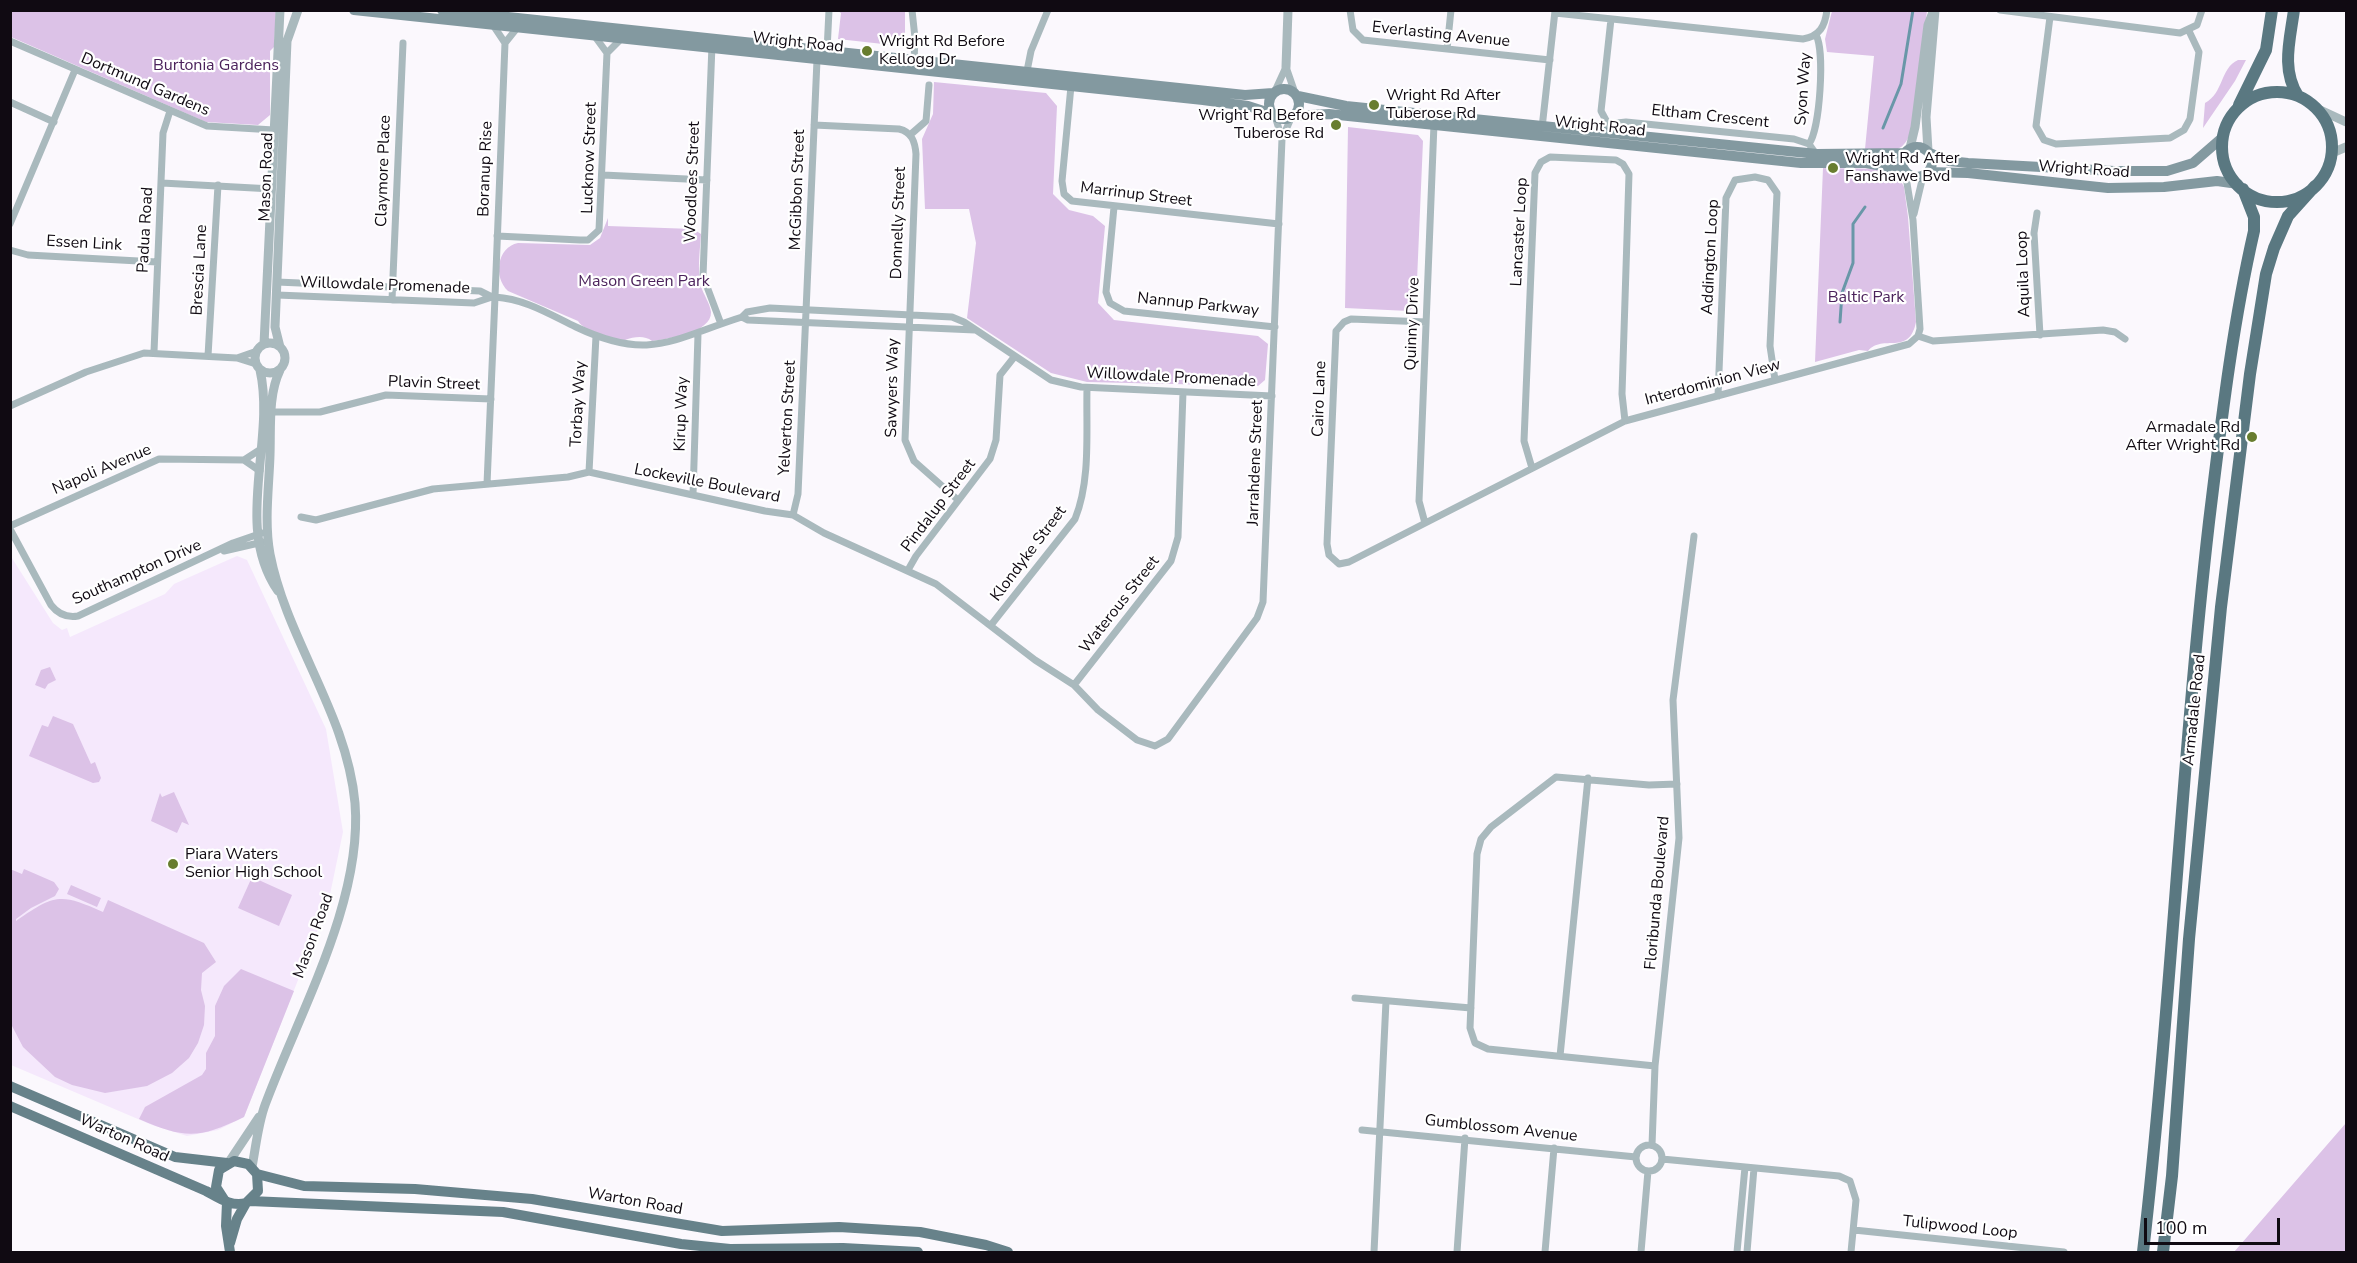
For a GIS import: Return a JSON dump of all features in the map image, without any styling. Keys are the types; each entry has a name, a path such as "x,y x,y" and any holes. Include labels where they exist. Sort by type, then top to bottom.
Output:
{"highway":[{"path":"2235,111 2252,98 2271,92 2298,96 2316,108 2326,121 2331,136 2332,153 2326,171 2315,186 2305,194 2280,202 2254,196 2241,187 2226,165 2223,137 2235,111 2266,50 2272,10"},
{"path":"2294,10 2287,66 2292,86 2298,96"},
{"name":"Armadale Road","path":"2163,1252 2172,1176 2189,939 2221,608 2250,374 2266,274 2274,248 2288,216 2315,186"},
{"name":"Armadale Road","path":"2143,1252 2157,1131 2197,626 2228,368 2254,231 2254,218 2241,187"}],"main road":[{"name":"Wright Road","path":"354,10 596,38 827,51 913,65"},
{"name":"Wright Road","path":"442,10 712,44 817,60 913,65 1245,95 1274,92"},
{"name":"Wright Road","path":"1026,77 1071,86 1239,105 1274,115"},
{"path":"1286,88 1296,94 1299,109 1292,117 1274,115 1269,102 1274,92 1286,88"},
{"name":"Wright Road","path":"1296,94 1346,106 1542,131 1801,163 1866,162 1905,171"},
{"name":"Wright Road","path":"1292,117 1329,114 1434,124 1598,132 1817,154 1907,151"},
{"name":"Wright Road","path":"1929,152 1948,161 1968,163 2114,171 2167,171 2193,163 2223,137"},
{"path":"1919,146 1929,152 1932,163 1926,174 1914,177 1905,171 1902,164 1907,151 1919,146"},
{"name":"Wright Road","path":"1926,174 1968,173 2108,188 2164,187 2217,181 2241,187"},
{"name":"Warton Road","path":"10,1086 175,1157 228,1163 239,1161 254,1170 304,1186 415,1189 531,1199 658,1221 740,1232 839,1227 886,1229 951,1238 1008,1252"},
{"name":"Warton Road","path":"10,1106 237,1205 248,1202 503,1212 654,1239 730,1249 871,1248 918,1252"},
{"path":"92,1142 99,1125"},
{"path":"228,1163 219,1170 215,1181 217,1192 226,1202 226,1226 230,1248"},
{"path":"230,1248 237,1219 258,1191 254,1170"},
{"path":"654,1239 658,1221"}],"street":[{"name":"Mason Road","path":"260,348 272,189 279,10"},
{"name":"Mason Road","path":"280,347 276,327 277,282 288,38 298,10"},
{"path":"827,51 829,10"},
{"path":"912,10 915,38 913,65"},
{"path":"1026,77 1031,51 1048,10"},
{"path":"1288,10 1286,68 1296,94"},
{"name":"Everlasting Avenue","path":"1350,10 1353,30 1363,40 1550,60"},
{"path":"1447,49 1451,10"},
{"path":"1542,131 1555,12 1803,39 1816,35 1825,25 1827,10"},
{"path":"1907,151 1915,127 1928,25 1935,10"},
{"path":"1929,152 1926,117 1935,35 1935,10"},
{"path":"2000,10 2180,33 2189,31 2199,22 2202,10"},
{"path":"2050,17 2036,126 2044,140 2056,144 2170,138 2184,130 2190,119 2199,52 2189,31"},
{"path":"1598,132 1608,124 1601,111 1611,19"},
{"path":"494,25 505,43 517,28"},
{"name":"Syon Way","path":"1809,144 1815,131 1822,50 1816,35"},
{"path":"596,38 607,53 620,40"},
{"name":"Dortmund Gardens","path":"10,41 170,111 217,128 274,130"},
{"name":"Claymore Place","path":"392,300 403,43"},
{"name":"Boranup Rise","path":"488,484 493,297 505,43"},
{"name":"Woodloes Street","path":"712,44 704,276 721,324"},
{"name":"Lucknow Street","path":"497,236 580,240 592,237 599,230 607,53"},
{"name":"McGibbon Street","path":"806,321 817,60"},
{"path":"1274,92 1286,68"},
{"path":"10,224 75,70"},
{"path":"814,125 899,129 910,135 926,121 929,85"},
{"name":"Marrinup Street","path":"1071,86 1062,188 1068,198 1076,203 1279,224"},
{"path":"10,102 54,122"},
{"path":"2316,108 2346,122"},
{"name":"Padua Road","path":"154,352 163,133 170,111"},
{"name":"Jarrahdene Street","path":"1151,746 1168,739 1262,608 1282,139 1274,115"},
{"name":"Jarrahdene Street","path":"1282,139 1292,117"},
{"name":"Eltham Crescent","path":"1608,124 1626,122 1719,131 1794,139 1809,144"},
{"name":"Quinny Drive","path":"1425,523 1419,501 1434,124"},
{"name":"Donnelly Street","path":"908,326 916,154 910,135"},
{"path":"1809,144 1817,154"},
{"path":"2332,153 2346,147"},
{"name":"Lancaster Loop","path":"1532,468 1524,441 1535,172 1541,162 1550,157 1616,160 1623,164 1629,174 1622,394 1625,421"},
{"path":"1905,171 1913,220 1920,329 1918,336 1933,341 2109,330 2125,339"},
{"path":"1913,220 1926,174"},
{"path":"603,175 707,180"},
{"name":"Addington Loop","path":"1718,396 1726,198 1735,180 1744,178 1755,177 1768,180 1777,193 1770,346 1775,380"},
{"path":"162,183 272,189"},
{"name":"Brescia Lane","path":"208,356 218,185"},
{"name":"Nannup Parkway","path":"1114,207 1106,292 1114,307 1124,311 1275,327"},
{"name":"Aquila Loop","path":"2037,213 2034,233 2040,334"},
{"name":"Essen Link","path":"10,250 28,255 157,262"},
{"name":"Willowdale Promenade","path":"277,282 480,291 493,297 527,304 596,336 631,345 679,341 742,317 747,312 764,309 909,313 952,317 976,330 1051,380 1088,388 1272,396"},
{"name":"Willowdale Promenade","path":"277,295 474,303 493,297"},
{"name":"Willowdale Promenade","path":"742,317 748,320 976,330"},
{"name":"Cairo Lane","path":"1334,561 1328,544 1336,331 1344,322 1351,319 1426,322"},
{"name":"Yelverton Street","path":"793,515 798,495 806,321"},
{"name":"Sawyers Way","path":"908,326 904,429 906,448 919,467 958,500"},
{"name":"Kirup Way","path":"693,495 698,334"},
{"name":"Torbay Way","path":"590,472 596,336"},
{"name":"Interdominion View","path":"1334,561 1342,564 1349,562 1625,421 1909,344 1918,336"},
{"path":"10,406 97,368 154,352 237,358 272,374 280,370 285,358 280,347 272,343 237,358"},
{"path":"258,367 260,348"},
{"name":"Pindalup Street","path":"908,570 916,556 990,459 996,440 999,380 1015,356"},
{"name":"Mason Road","path":"228,1163 264,1107 342,908 354,845 355,804 344,748 284,600 263,537 260,471 263,393 258,367"},
{"name":"Mason Road","path":"263,537 273,389 280,370"},
{"name":"Klondyke Street","path":"991,625 1068,528 1078,511 1083,492 1088,388"},
{"name":"Waterous Street","path":"1074,685 1171,561 1178,537 1184,392"},
{"name":"Plavin Street","path":"272,412 320,412 386,395 490,399"},
{"path":"260,471 244,460 261,449"},
{"name":"Napoli Avenue","path":"10,528 159,459 244,460"},
{"name":"Lockeville Boulevard","path":"301,517 316,520 418,492 568,477 590,472 793,515 824,533 908,570 950,592 1035,660 1074,685 1113,722 1137,740 1151,746"},
{"name":"Southampton Drive","path":"10,528 51,604 59,613 68,617 78,616 215,553 263,537"},
{"name":"Floribunda Boulevard","path":"1653,1146 1655,1066 1678,856 1673,700 1694,536"},
{"path":"1655,1066 1481,1047 1471,1036 1477,854 1480,839 1491,827 1556,777 1648,785 1677,784"},
{"path":"1560,1056 1588,778"},
{"path":"1355,998 1471,1008"},
{"path":"1374,1252 1386,1001"},
{"name":"Mason Road","path":"254,1170 264,1107"},
{"name":"Gumblossom Avenue","path":"1362,1130 1465,1138 1636,1157"},
{"path":"1457,1252 1465,1138"},
{"path":"1644,1146 1653,1146 1660,1150 1662,1159 1656,1169 1648,1171 1641,1168 1636,1157 1644,1146"},
{"path":"1545,1252 1554,1148"},
{"path":"1662,1159 1839,1176 1850,1181 1856,1200 1851,1252"},
{"path":"1737,1252 1745,1167"},
{"path":"1747,1252 1754,1168"},
{"path":"1641,1252 1648,1171"},
{"name":"Tulipwood Loop","path":"1854,1230 2064,1252"}],"shaded area":[{"name":"Piara Waters Senior High School","path":"10,555 53,623 62,630 67,628 70,637 165,594 174,584 237,556 247,560 326,729 343,832 328,904 244,1117 218,1130 187,1136 152,1125 11,1065"}],"green space":[{"name":"Burtonia Gardens","path":"10,11 276,11 274,47 270,51 270,115 258,125 206,122 11,37"},
{"path":"838,11 905,11 905,35 898,44 892,45 838,39 841,13"},
{"path":"1832,11 1927,11 1911,131 1899,148 1888,151 1865,149 1874,56 1827,52 1825,39"},
{"path":"2238,60 2246,60 2235,81 2203,128 2205,103 2216,93 2228,69"},
{"path":"934,82 1046,93 1057,106 1053,194 1069,210 1093,216 1105,226 1098,303 1114,320 1258,336 1268,344 1265,380 1258,386 1087,382 1051,373 967,318 976,243 969,209 925,209 922,139 933,114"},
{"path":"1348,127 1418,135 1423,141 1416,304 1409,311 1345,308"},
{"name":"Baltic Park","path":"1823,168 1886,169 1899,177 1904,187 1908,217 1916,322 1913,333 1902,342 1881,344 1868,351 1859,350 1815,362"},
{"name":"Mason Green Park","path":"608,218 608,226 693,229 701,234 700,280 711,312 704,325 688,334 659,340 652,341 639,337 614,340 592,332 578,321 508,291 503,285 499,271 500,263 505,250 511,246 518,243 590,245 600,238"},
{"path":"50,667 56,680 48,684 45,689 35,685 41,670"},
{"path":"53,716 73,724 91,764 95,762 101,778 99,782 93,783 29,756 42,725 48,727"},
{"path":"174,792 189,825 182,822 177,833 151,821 160,793 162,797"},
{"path":"10,869 22,874 24,869 54,882 59,889 55,896 31,908 16,921 49,901 67,899 103,912 108,900 204,943 216,962 202,973 204,1025 198,1043 189,1058 172,1073 147,1086 105,1093 72,1085 55,1077 23,1047 11,1024"},
{"path":"252,877 292,895 279,926 238,908"},
{"path":"71,885 101,898 97,907 67,894"},
{"path":"241,969 294,991 244,1117 203,1133 192,1134 168,1130 139,1119 145,1107 202,1075 206,1069 206,1053 215,1036 215,1006 224,986"},
{"path":"2346,1123 2346,1252 2234,1252"}],"waterway":[{"path":"1883,128 1901,84 1913,10"},
{"path":"1840,322 1842,293 1853,263 1853,224 1865,207"}],"place":[{"name":"Wright Rd Before Kellogg Dr","path":"867,51"},
{"name":"Wright Rd After Tuberose Rd","path":"1374,105"},
{"name":"Wright Rd Before Tuberose Rd","path":"1336,125"},
{"name":"Wright Rd After Fanshawe Bvd","path":"1833,168"},
{"name":"Armadale Rd After Wright Rd","path":"2252,437"},
{"name":"Piara Waters Senior High School","path":"173,864"}]}
